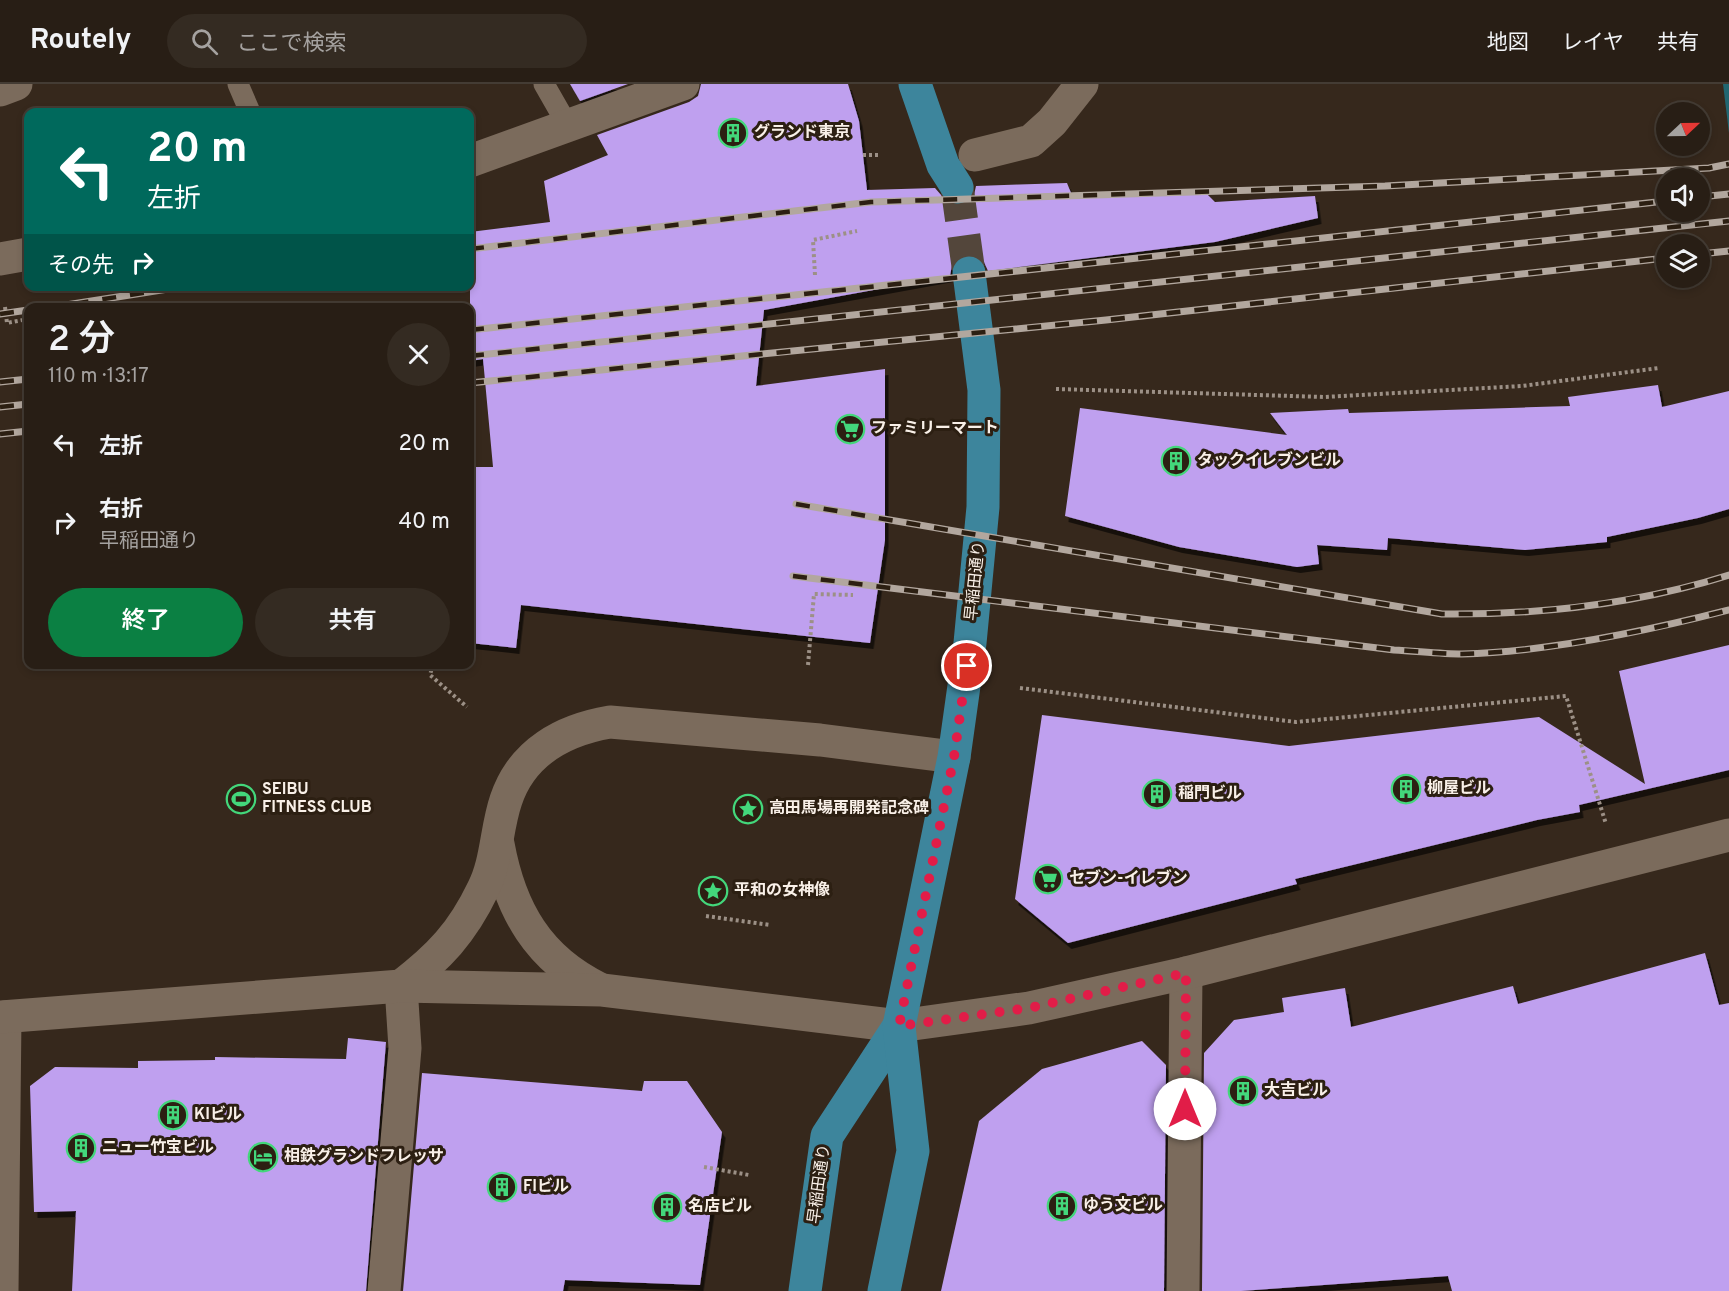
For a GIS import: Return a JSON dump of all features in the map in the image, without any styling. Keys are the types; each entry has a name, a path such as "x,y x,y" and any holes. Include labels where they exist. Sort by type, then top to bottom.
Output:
{"main road":[{"path":"915,84 943,165 957,187"},
{"name":"早稲田通り","path":"884,1291 913,1151 899,1026 954,757 970,643 983,507 984,390 969,273"},
{"name":"早稲田通り","path":"805,1291 827,1136 899,1026"}],"street":[{"path":"0,90 15,84"},
{"path":"474,160 683,84"},
{"path":"975,155 1031,141 1052,122 1082,84"},
{"path":"0,259 24,255"},
{"path":"400,986 435,961 463,926 484,887 506,801 526,763 543,747 561,735 585,726 610,722 820,740 954,757"},
{"path":"2,1291 2,1017 400,986 602,990 899,1026 1029,1008 1186,973 1729,835"},
{"path":"497,843 504,876 516,908 529,929 561,966 602,990"},
{"path":"1184,1291 1186,973"},
{"path":"384,1291 405,1048 400,986"}],"lane":[{"path":"238,84 248,108"},
{"path":"544,84 568,126"}],"path":[{"path":"863,155 881,155"},
{"path":"815,275 813,240 857,231"},
{"path":"5,307 7,323 24,320"},
{"path":"1056,389 1325,397 1522,386 1659,368"},
{"path":"808,665 814,594 853,594"},
{"path":"432,669 430,675 467,707"},
{"path":"1020,688 1296,722 1566,696 1606,826"},
{"path":"706,916 770,925"},
{"path":"704,1167 749,1175"}],"water":[{"path":"1723,84 1729,84 1729,133"}],"building":[{"path":"570,84 628,84 580,101"},
{"path":"701,84 848,84 859,121 867,190 935,188 948,203 957,206 968,202 974,195 976,186 1067,183 1073,198 1205,192 1215,202 1315,196 1318,218 1215,242 988,271 984,262 977,256 966,255 958,258 952,265 950,276 764,310 756,386 885,369 885,540 870,643 521,605 516,648 474,643 474,467 493,467 483,359 474,360 474,303 470,303 470,291 474,291 474,232 550,222 544,181 608,155 597,135 689,102 698,96"},
{"path":"1658,385 1662,407 1729,391 1729,509 1698,518 1607,537 1607,542 1525,550 1388,538 1387,550 1317,545 1319,564 1297,567 1179,547 1065,516 1080,408 1287,435 1270,413 1348,409 1349,413 1570,406 1568,397"},
{"path":"1729,645 1729,770 1579,805 1580,812 1537,820 1295,879 1297,884 1068,943 1015,899 1042,715 1289,746 1539,717 1645,784 1619,671"},
{"path":"1705,953 1719,1005 1729,1003 1729,1291 1452,1291 1448,1276 1241,1291 1202,1291 1204,1053 1234,1020 1284,1012 1282,998 1345,988 1351,1027 1513,986 1518,1004"},
{"path":"348,1038 386,1042 366,1291 72,1291 76,1211 34,1212 30,1086 55,1067 138,1068 138,1061 215,1060 215,1057 346,1059"},
{"name":"ゆう文ビル","path":"1142,1041 1166,1065 1164,1291 941,1291 979,1121 1042,1069"},
{"name":"FIビル","path":"422,1073 642,1091 644,1081 687,1081 722,1132 700,1285 565,1280 563,1291 403,1291"}],"tunnel":[{"path":"957,187 969,273"}],"railway":[{"path":"474,249 871,202 1385,186 1709,168 1729,164"},
{"path":"1710,196 1729,194"},
{"path":"474,330 1656,202"},
{"path":"474,356 1729,221"},
{"path":"1710,253 1729,251"},
{"path":"474,383 1106,320 1656,259"},
{"path":"79,303 155,291"},
{"path":"0,314 24,311"},
{"path":"0,382 24,379"},
{"path":"0,407 24,404"},
{"path":"0,434 24,431"},
{"path":"796,504 1442,614 1478,614 1587,606 1659,593 1729,575"},
{"path":"793,576 1394,650 1454,654 1562,645 1631,633 1729,610"}],"place":[{"name":"グランド東京","path":"733,133"},
{"name":"ファミリーマート","path":"850,429"},
{"name":"タックイレブンビル","path":"1176,461"},
{"name":"柳屋ビル","path":"1406,789"},
{"name":"稲門ビル","path":"1157,794"},
{"name":"SEIBU FITNESS CLUB","path":"241,799"},
{"name":"高田馬場再開発記念碑","path":"748,809"},
{"name":"セブン-イレブン","path":"1048,879"},
{"name":"平和の女神像","path":"713,891"},
{"name":"大吉ビル","path":"1243,1091"},
{"name":"KIビル","path":"173,1115"},
{"name":"ニュー竹宝ビル","path":"81,1148"},
{"name":"相鉄グランドフレッサ","path":"263,1157"},
{"name":"FIビル","path":"502,1187"},
{"name":"ゆう文ビル","path":"1062,1206"},
{"name":"名店ビル","path":"667,1207"}],"route":[{"path":"967,666 954,757 899,1026 1029,1008 1186,973 1185,1109"}]}
